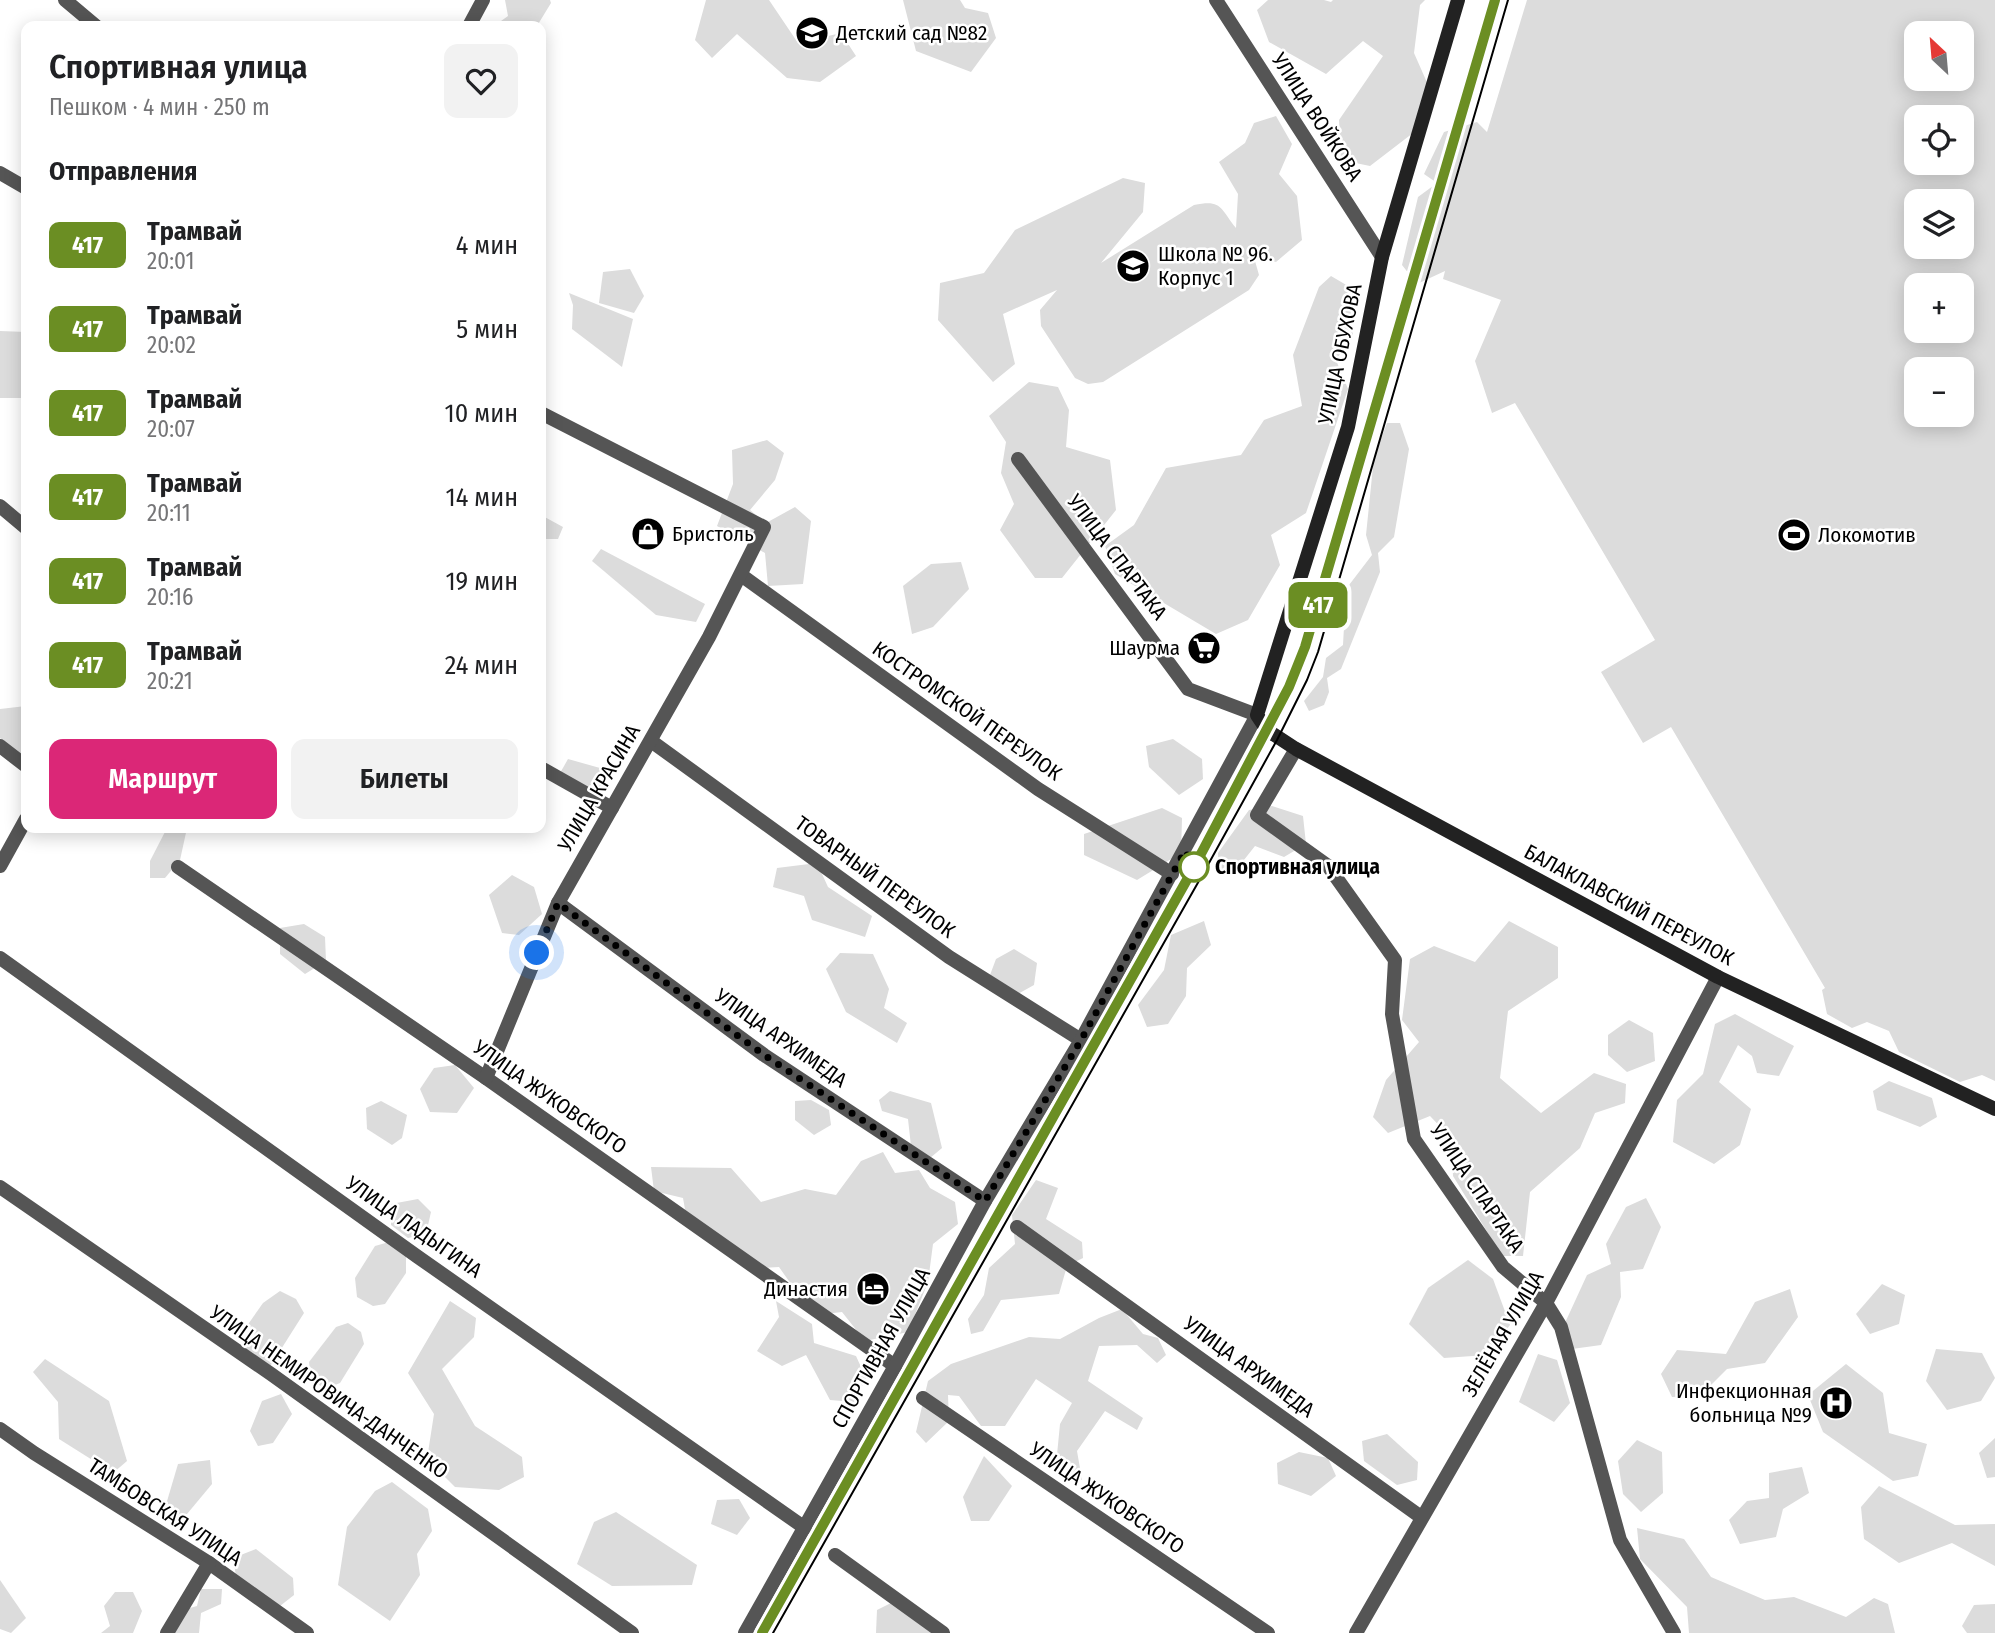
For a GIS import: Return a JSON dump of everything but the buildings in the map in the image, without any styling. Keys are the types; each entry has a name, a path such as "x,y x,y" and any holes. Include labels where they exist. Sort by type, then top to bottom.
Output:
{"street":[{"path":"65,0 90,21"},
{"name":"УЛИЦА ВОЙКОВА","path":"1216,0 1382,257"},
{"name":"УЛИЦА ОБУХОВА","path":"1257,715 1348,426 1382,257 1458,0"},
{"path":"471,21 481,1"},
{"path":"0,173 21,185"},
{"name":"УЛИЦА КРАСИНА","path":"486,1078 558,903 709,637 764,527 546,416"},
{"name":"УЛИЦА СПАРТАКА","path":"1018,459 1188,689 1257,715"},
{"path":"0,506 21,524"},
{"name":"КОСТРОМСКОЙ ПЕРЕУЛОК","path":"741,575 1038,789 1172,874"},
{"name":"БАЛАКЛАВСКИЙ ПЕРЕУЛОК","path":"1257,715 1267,730 1296,750 1718,977 1995,1109"},
{"name":"СПОРТИВНАЯ УЛИЦА","path":"745,1633 985,1201 1081,1040 1257,715"},
{"name":"ТОВАРНЫЙ ПЕРЕУЛОК","path":"651,741 950,957 1081,1040"},
{"path":"0,746 21,762"},
{"name":"УЛИЦА СПАРТАКА","path":"1296,750 1257,816 1328,866 1395,960 1392,1014 1414,1139 1503,1267 1546,1303 1561,1327 1620,1540 1674,1633"},
{"path":"546,771 612,808"},
{"path":"0,866 21,828"},
{"name":"УЛИЦА ЖУКОВСКОГО","path":"178,867 486,1078 895,1367"},
{"name":"УЛИЦА АРХИМЕДА","path":"558,903 764,1055 985,1201"},
{"name":"УЛИЦА ЛАДЫГИНА","path":"0,958 418,1257 805,1528"},
{"name":"ЗЕЛЁНАЯ УЛИЦА","path":"1356,1633 1546,1303 1718,977"},
{"name":"УЛИЦА НЕМИРОВИЧА-ДАНЧЕНКО","path":"0,1187 271,1374 632,1633"},
{"name":"УЛИЦА АРХИМЕДА","path":"1017,1227 1421,1517"},
{"name":"УЛИЦА ЖУКОВСКОГО","path":"923,1398 1268,1633"},
{"name":"ТАМБОВСКАЯ УЛИЦА","path":"0,1429 34,1454 209,1563 307,1633"},
{"path":"835,1555 943,1633"},
{"path":"167,1633 209,1563"}],"shaded area":[{"path":"505,0 550,0 551,3 540,21 501,21 508,16"},
{"path":"706,0 769,0 798,43 841,33 856,56 820,82 787,78 737,34 712,58 695,40"},
{"path":"903,0 960,0 965,8 988,13 996,38 971,72 916,51"},
{"path":"1268,0 1425,0 1420,5 1414,53 1429,87 1413,133 1370,166 1341,160 1339,120 1383,56 1363,41 1326,74 1269,42 1257,10"},
{"name":"Локомотив","path":"1527,0 1995,0 1995,1081 1982,1075 1960,1082 1899,1052 1889,1031 1867,1022 1852,1028 1827,1014 1822,990 1825,988 1671,727 1643,743 1601,672 1655,640 1515,403 1492,413 1475,361 1501,300 1443,279 1445,271 1417,284 1402,265 1418,197 1437,183 1424,174 1444,132 1477,122 1487,132"},
{"path":"1276,116 1292,144 1279,174 1297,196 1302,240 1276,262 1253,254 1259,275 1249,290 1103,382 1088,384 1075,378 1041,326 1040,310 1057,290 1003,314 1015,364 993,382 938,320 940,283 984,273 1015,230 1123,178 1145,183 1143,212 1101,263 1194,205 1215,204 1236,228 1238,194 1219,162 1245,143 1254,123"},
{"path":"630,269 644,296 634,313 599,303 603,272"},
{"path":"1331,276 1348,286 1353,335 1336,360 1348,389 1306,513 1271,535 1280,565 1248,620 1216,634 1115,574 1105,546 1134,525 1166,468 1241,455 1264,420 1302,406 1293,355 1319,287"},
{"path":"569,293 633,319 622,367 572,329 573,305"},
{"path":"0,331 21,332 21,398 0,398"},
{"path":"1029,382 1058,387 1069,410 1066,447 1110,460 1116,510 1062,578 1035,578 1000,530 1014,504 1001,473 1006,442 989,416"},
{"path":"1387,423 1400,423 1409,449 1394,537 1378,553 1380,572 1341,669 1327,678 1329,692 1324,705 1309,711 1304,701 1323,677 1326,658 1343,645 1346,589 1372,555 1366,535 1374,457"},
{"path":"767,440 784,453 775,480 750,510 766,523 795,507 811,521 803,584 768,586 765,553 717,526 733,484 732,450"},
{"path":"546,518 563,527 558,539 546,539"},
{"path":"601,549 705,604 696,622 656,615 592,561"},
{"path":"961,562 969,589 933,627 912,634 903,586 931,564"},
{"path":"21,707 21,757 0,738 0,709"},
{"path":"1173,739 1202,759 1203,779 1179,795 1149,767 1146,746"},
{"path":"568,759 600,768 603,787 581,798 555,782"},
{"path":"1272,806 1303,816 1306,844 1284,857 1255,846 1236,870 1219,871 1218,853 1249,810"},
{"path":"1162,808 1182,818 1181,853 1137,880 1084,855 1084,834"},
{"path":"164,833 186,833 180,860 165,878 150,878 150,861"},
{"path":"817,863 828,887 872,916 865,937 812,920 804,896 773,887 777,868"},
{"path":"512,875 534,887 542,914 519,935 502,933 489,895"},
{"path":"1204,921 1211,945 1187,968 1186,996 1168,1024 1147,1027 1138,1005 1164,970 1171,935"},
{"path":"1509,921 1558,947 1558,978 1508,1011 1500,1078 1541,1113 1594,1073 1626,1084 1625,1103 1595,1113 1580,1148 1530,1192 1523,1256 1502,1256 1453,1176 1451,1138 1430,1116 1388,1133 1373,1117 1386,1080 1419,1042 1402,1020 1410,959 1434,946 1475,962"},
{"path":"304,924 325,937 326,961 305,974 280,954 280,928"},
{"path":"1014,949 1037,963 1034,985 1009,999 987,983 996,959"},
{"path":"840,953 873,954 889,989 884,1008 907,1023 897,1043 846,1012 826,969"},
{"path":"1735,1014 1794,1046 1779,1076 1757,1073 1752,1056 1738,1045 1719,1082 1751,1109 1740,1145 1714,1164 1673,1142 1677,1100 1703,1074 1715,1024"},
{"path":"1629,1020 1653,1033 1655,1061 1627,1072 1608,1055 1608,1035"},
{"path":"455,1065 474,1088 457,1113 430,1112 420,1089 434,1068"},
{"path":"1889,1081 1932,1098 1937,1117 1920,1127 1877,1110 1873,1091"},
{"path":"890,1091 931,1103 942,1148 930,1158 911,1146 908,1119 882,1111 879,1100"},
{"path":"811,1100 829,1110 831,1125 814,1135 795,1120 795,1101"},
{"path":"381,1101 407,1115 402,1138 392,1145 367,1129 366,1108"},
{"path":"883,1152 895,1173 919,1170 930,1188 955,1202 958,1224 933,1244 928,1282 908,1332 865,1341 842,1312 824,1314 798,1294 779,1267 762,1268 686,1215 683,1198 654,1191 651,1167 731,1168 761,1202 805,1189 836,1195 861,1161"},
{"path":"1036,1180 1058,1188 1046,1219 1082,1242 1083,1258 1067,1266 1059,1294 1001,1300 983,1331 971,1334 968,1319 984,1295 989,1268 1015,1244 1012,1215"},
{"path":"1646,1198 1661,1227 1643,1269 1620,1272 1621,1297 1601,1345 1572,1349 1564,1325 1587,1275 1611,1264 1606,1244 1626,1207"},
{"path":"418,1199 431,1212 426,1234 408,1238 391,1225 391,1204"},
{"path":"389,1242 406,1255 406,1273 385,1304 373,1306 357,1297 355,1278 375,1246"},
{"path":"1468,1260 1493,1279 1510,1325 1487,1355 1444,1358 1409,1324 1428,1288"},
{"path":"1882,1284 1905,1295 1899,1324 1870,1334 1856,1314"},
{"path":"1790,1289 1798,1317 1765,1363 1727,1369 1700,1396 1672,1397 1661,1374 1677,1350 1726,1354 1755,1302"},
{"path":"280,1291 296,1299 304,1313 271,1365 256,1367 243,1358 242,1333 263,1303"},
{"path":"450,1301 476,1318 474,1337 442,1369 475,1426 522,1457 524,1477 499,1490 455,1487 427,1459 434,1414 408,1373"},
{"path":"776,1301 812,1324 814,1343 856,1356 866,1378 854,1402 830,1400 806,1355 782,1366 757,1351 779,1317"},
{"path":"1122,1309 1143,1334 1158,1338 1166,1355 1157,1363 1137,1345 1099,1346 1088,1381 1143,1418 1137,1430 1105,1411 1077,1451 1082,1480 1056,1465 1060,1424 1072,1403 1036,1379 1005,1426 981,1426 959,1396 948,1395 949,1421 926,1443 916,1432 928,1381 951,1364 1029,1337 1060,1339"},
{"path":"348,1323 361,1332 364,1344 340,1383 325,1389 311,1379 309,1362 336,1327"},
{"path":"1936,1349 1982,1353 1995,1378 1981,1401 1947,1410 1926,1381"},
{"path":"1538,1354 1557,1360 1570,1403 1554,1422 1519,1402"},
{"path":"45,1359 109,1401 127,1461 113,1473 59,1439 58,1402 33,1372"},
{"path":"1846,1364 1883,1393 1889,1433 1927,1444 1918,1476 1893,1481 1823,1432 1808,1395"},
{"path":"281,1394 292,1414 273,1443 258,1446 250,1431 262,1401"},
{"path":"1387,1434 1418,1462 1417,1480 1397,1485 1364,1461 1362,1441"},
{"path":"1995,1438 1995,1477 1987,1478 1979,1453"},
{"path":"1637,1440 1662,1452 1663,1493 1641,1512 1623,1494 1618,1461"},
{"path":"1299,1452 1328,1458 1336,1476 1311,1496 1278,1484 1277,1463"},
{"path":"984,1456 1012,1486 989,1521 971,1521 963,1497"},
{"path":"210,1460 212,1484 182,1520 165,1508 178,1464"},
{"path":"1802,1467 1809,1493 1783,1509 1776,1537 1740,1544 1729,1520 1747,1501 1769,1498 1769,1473"},
{"path":"392,1482 428,1509 432,1531 417,1554 420,1575 390,1621 338,1585 347,1527 375,1491"},
{"path":"1879,1486 1955,1525 1995,1524 1995,1566 1952,1543 1899,1563 1864,1539 1861,1507"},
{"path":"739,1499 750,1518 737,1535 711,1524 717,1500"},
{"path":"616,1512 697,1565 692,1585 612,1586 577,1564 594,1522"},
{"path":"1637,1528 1684,1539 1711,1577 1765,1600 1794,1597 1846,1617 1874,1598 1888,1604 1895,1633 1689,1633 1687,1607 1640,1559"},
{"path":"256,1549 293,1578 294,1595 280,1606 236,1576 233,1558"},
{"path":"0,1580 26,1618 11,1633 0,1629"},
{"path":"201,1589 222,1589 221,1604 201,1613 199,1633 163,1633 176,1612 197,1606"},
{"path":"115,1592 133,1592 142,1611 133,1633 101,1633 110,1626 104,1606"},
{"path":"893,1602 935,1633 876,1633 877,1610"},
{"path":"1995,1604 1995,1633 1967,1633 1962,1626 1974,1605"}],"tram line":[{"path":"1005,1203 1193,869 1289,687 1305,647 1495,0"},
{"name":"417","path":"762,1633 1193,869 1289,687 1305,647 1495,0"},
{"path":"773,1633 1204,872 1307,680 1318,652 1508,0"}],"place":[{"name":"Детский сад №82","path":"812,33"},
{"name":"Школа № 96. Корпус 1","path":"1133,266"},
{"name":"Бристоль","path":"648,534"},
{"name":"Локомотив","path":"1794,535"},
{"name":"Шаурма","path":"1204,648"},
{"name":"Спортивная улица","path":"1194,867"},
{"name":"Династия","path":"873,1289"},
{"name":"Инфекционная больница №9","path":"1836,1403"}],"route":[{"path":"537,953 558,903 764,1055 985,1201 1081,1040 1185,851 1194,867"}]}
